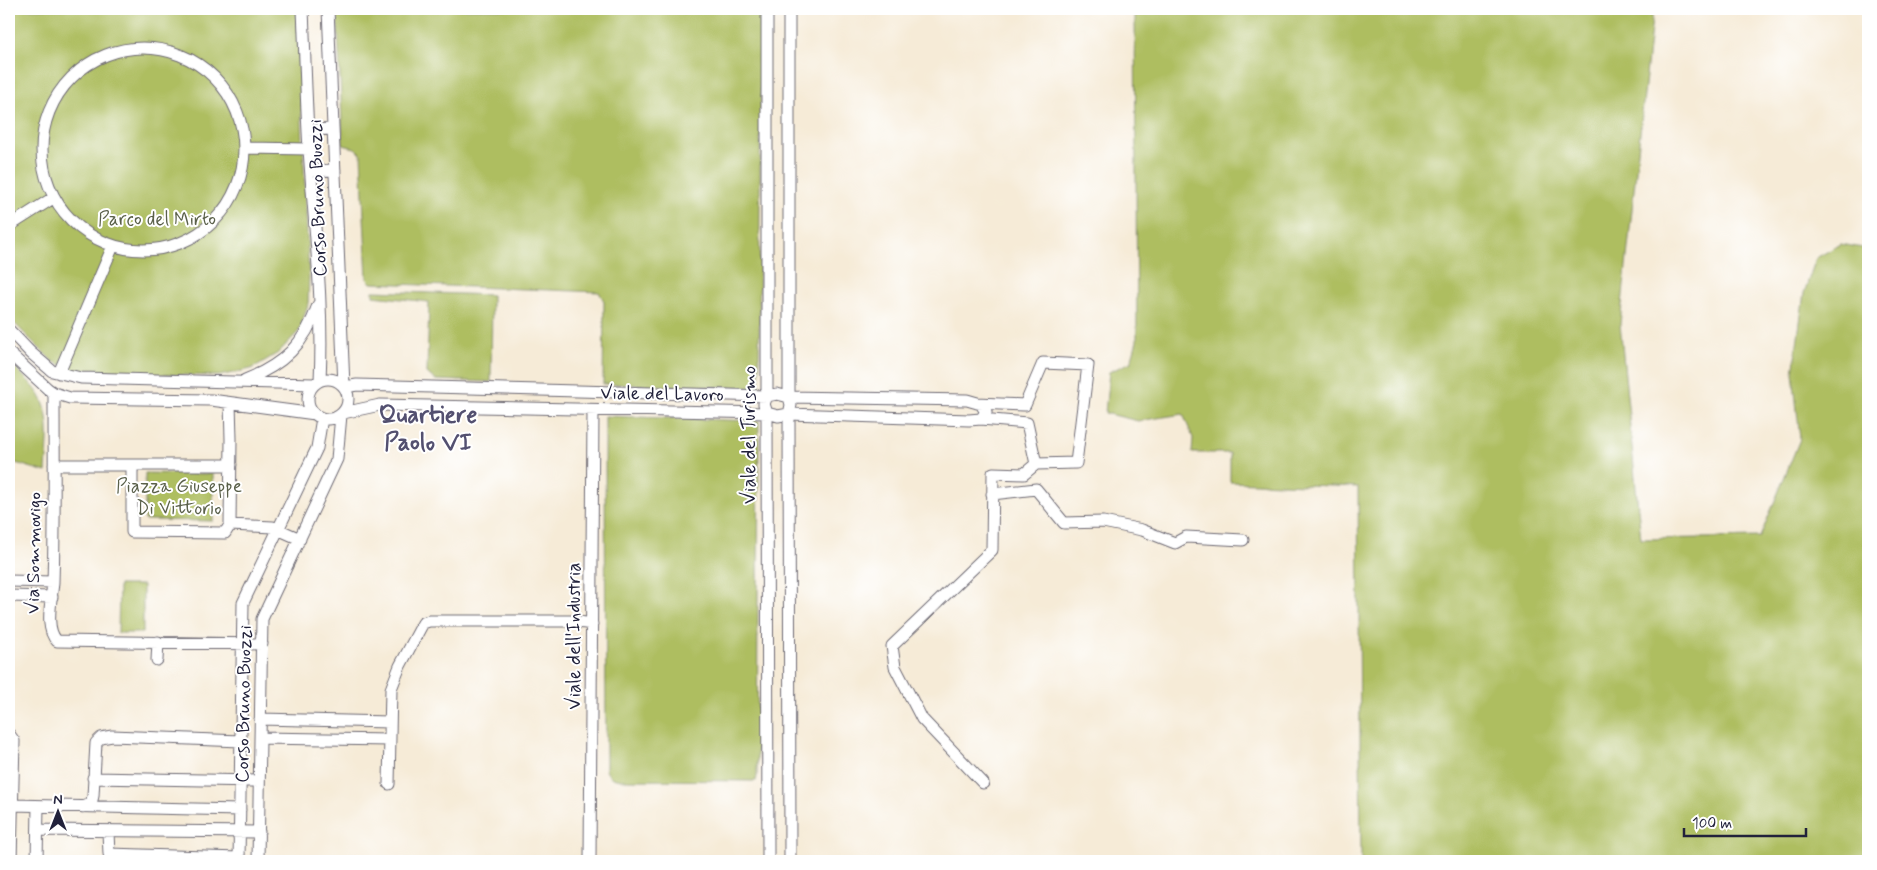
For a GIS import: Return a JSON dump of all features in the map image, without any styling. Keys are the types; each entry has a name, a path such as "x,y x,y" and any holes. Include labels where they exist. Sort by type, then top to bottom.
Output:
{"street":[{"name":"Corso Bruno Buozzi","path":"303,9 309,149 322,348 317,382"},
{"name":"Corso Bruno Buozzi","path":"328,9 344,387"},
{"name":"Viale del Turismo","path":"767,9 767,396 764,404 766,413 768,861"},
{"name":"Viale del Turismo","path":"789,9 788,397 791,405 788,414 790,861"},
{"path":"135,48 169,51 192,61 209,72 228,93 233,102 241,120 246,148 241,180 226,208 204,231 176,246 144,251 112,246 88,235 68,219 53,198 42,166 42,132 53,101 74,74 102,56 135,48"},
{"path":"308,130 333,129"},
{"path":"246,148 309,149"},
{"path":"311,171 335,170"},
{"path":"9,226 53,198"},
{"path":"58,373 112,246"},
{"path":"241,382 265,371 284,359 298,345 309,329 320,296"},
{"path":"9,330 31,354 52,371 81,378 241,382 317,382 333,379 344,387 348,401 342,414 328,419 211,400 70,398 54,393 9,353"},
{"name":"Viale del Lavoro","path":"342,414 380,405 766,413 778,416 788,414 980,419 1027,423 1036,464 1076,463 1088,364 1043,363 1025,405 977,403 967,400 788,397 777,394 767,396 357,385 344,387"},
{"path":"317,382 310,389 308,403 318,416"},
{"name":"Via Sommovigo","path":"54,393 53,582 50,628 52,636 57,641 262,644"},
{"path":"977,403 986,412 980,419"},
{"path":"132,465 132,532 225,533 230,525 230,404"},
{"name":"Viale dell'Industria","path":"590,861 593,410"},
{"name":"Corso Bruno Buozzi","path":"258,861 262,619 337,459 342,414"},
{"name":"Corso Bruno Buozzi","path":"239,860 243,603 317,448 318,416"},
{"path":"983,784 922,719 895,667 892,646 992,550 993,473 1024,474 1036,464"},
{"path":"54,465 231,466"},
{"path":"992,494 1036,489 1064,523 1103,522 1142,530 1175,543 1186,537 1243,540"},
{"path":"230,525 269,526 279,528 300,539"},
{"path":"9,581 53,582"},
{"path":"9,596 52,597"},
{"path":"389,784 391,689 400,666 423,623 429,621 572,621 592,624"},
{"path":"767,627 789,628"},
{"path":"158,642 158,660"},
{"path":"260,719 390,722"},
{"path":"9,734 14,741 11,861"},
{"path":"83,807 91,804 96,743 100,738 112,736 241,741"},
{"path":"260,738 390,740"},
{"path":"93,778 259,781"},
{"path":"12,806 240,810"},
{"path":"37,861 38,806"},
{"path":"38,830 259,832"},
{"path":"108,832 109,854 239,860"},
{"path":"768,847 790,847"}],"green space":[{"name":"Parco del Mirto","path":"9,9 297,9 309,277 308,305 299,331 278,353 251,369 219,376 78,372 52,361 9,318"},
{"path":"337,9 761,9 759,388 603,384 604,301 599,292 371,283 367,279 361,154 355,148 343,145"},
{"path":"1135,9 1653,9 1620,324 1641,539 1760,537 1800,439 1793,373 1804,293 1816,258 1841,244 1868,249 1868,861 1361,861 1358,487 1230,482 1230,453 1192,453 1193,438 1183,414 1138,421 1105,413 1109,372 1131,362 1137,341"},
{"path":"373,291 492,295 491,382 435,380 427,373 429,302 373,296"},
{"path":"9,362 32,385 43,403 48,422 46,472 9,461"},
{"path":"605,416 759,421 756,781 622,780 612,778 606,770"},
{"name":"Piazza Giuseppe Di Vittorio","path":"145,473 213,474 213,521 145,520"},
{"path":"119,585 143,585 143,633 118,633"}],"district":[{"name":"Quartiere Paolo VI","path":"428,429"}]}
